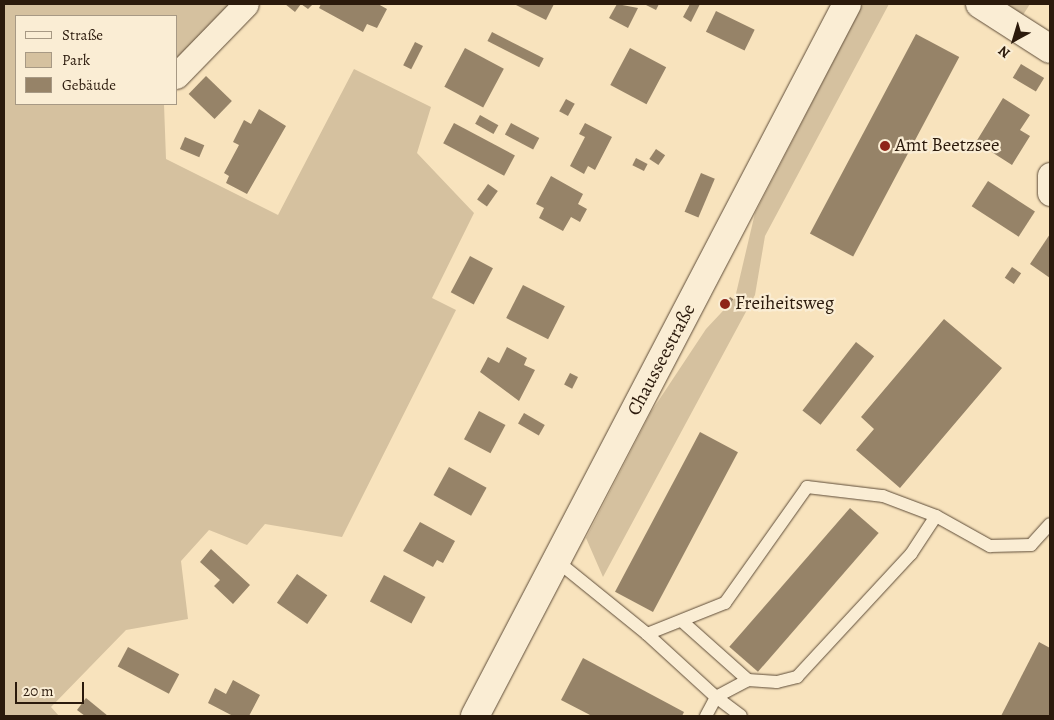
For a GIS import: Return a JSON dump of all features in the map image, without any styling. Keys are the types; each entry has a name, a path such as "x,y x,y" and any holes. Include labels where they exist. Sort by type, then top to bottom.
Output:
{"main road":[{"name":"Chausseestraße","path":"475,716 847,4"},
{"path":"980,4 1047,40"}],"street":[{"path":"178,74 246,4"},
{"path":"1050,175 1050,193"}],"lane":[{"path":"647,634 684,623 725,603 807,487 883,496 936,516 990,546 1031,545 1050,524"},
{"path":"706,716 716,697 748,680 777,682 797,677 911,554 936,516"},
{"path":"557,561 647,634 716,697 741,716"},
{"path":"684,623 748,680"}],"green space":[{"path":"4,4 237,4 178,66 178,15 15,15 15,105 164,105 166,159 278,215 354,69 431,107 417,153 474,213 432,298 456,310 342,537 265,524 247,545 209,530 181,561 188,619 126,630 51,707 59,716 4,716"},
{"path":"863,4 889,4 765,236 755,295 603,577 586,538 651,412 706,329 735,298 755,213"},
{"path":"999,4 1030,4 1021,18"}],"building":[{"path":"285,4 301,4 295,12"},
{"path":"301,4 313,4 308,9"},
{"path":"321,4 378,4 387,9 377,28 367,24 363,32 319,8"},
{"path":"514,4 554,4 546,20"},
{"path":"617,4 638,8 628,28 609,18"},
{"path":"644,4 659,4 656,10"},
{"path":"690,4 700,4 691,22 683,17"},
{"path":"716,11 755,30 745,51 706,32"},
{"path":"492,32 544,58 539,67 487,41"},
{"name":"Amt Beetzsee","path":"916,34 959,57 853,257 810,234"},
{"path":"415,42 423,46 411,69 403,65"},
{"path":"465,48 504,69 483,108 444,87"},
{"path":"630,48 666,67 646,104 610,85"},
{"path":"1021,64 1044,78 1036,92 1013,78"},
{"path":"206,76 232,101 215,119 189,94"},
{"path":"1003,98 1030,115 1020,130 1030,136 1012,165 976,142"},
{"path":"566,99 575,104 568,116 559,111"},
{"path":"259,109 286,126 247,194 226,183 229,176 224,173 239,145 233,142 244,120 251,124"},
{"path":"480,115 498,125 494,134 475,124"},
{"path":"454,123 515,155 504,176 443,143"},
{"path":"511,123 539,138 533,150 505,134"},
{"path":"585,123 612,137 595,170 588,166 584,174 570,166 585,137 579,134"},
{"path":"185,137 204,145 199,157 180,149"},
{"path":"656,149 665,155 658,165 649,159"},
{"path":"636,158 648,164 644,171 632,165"},
{"path":"701,173 715,179 698,218 685,212"},
{"path":"551,176 583,194 578,204 587,209 580,222 571,217 563,231 539,218 544,208 536,204"},
{"path":"988,181 1035,211 1019,237 972,206"},
{"path":"488,184 498,191 487,206 477,200"},
{"path":"1050,234 1050,278 1030,264"},
{"path":"470,256 493,268 474,304 451,292"},
{"path":"1012,267 1021,273 1014,284 1005,278"},
{"path":"523,285 565,306 548,339 506,318"},
{"path":"730,297 733,299 728,307 725,304"},
{"path":"944,319 1002,368 900,488 856,450 874,429 861,417"},
{"path":"856,342 874,356 821,425 802,411"},
{"path":"507,347 527,358 524,365 535,370 519,401 480,372 488,357 499,363"},
{"path":"570,373 578,377 572,389 564,385"},
{"path":"479,411 505,425 490,453 464,439"},
{"path":"524,413 545,425 539,435 518,423"},
{"path":"700,432 738,452 653,612 615,592"},
{"path":"449,467 487,488 471,516 433,495"},
{"path":"850,508 879,533 758,672 729,647"},
{"path":"420,522 455,541 443,563 437,560 433,567 403,551"},
{"path":"211,549 250,585 233,604 214,586 220,580 200,562"},
{"path":"297,574 327,595 307,624 277,603"},
{"path":"384,575 425,597 411,624 370,601"},
{"path":"1039,642 1050,648 1050,716 1001,716"},
{"path":"128,647 179,674 169,694 118,666"},
{"path":"583,658 684,712 682,716 592,716 561,700"},
{"path":"233,680 260,695 249,716 233,716 208,703 215,688 226,694"},
{"path":"86,698 108,716 85,716 77,710"}],"place":[{"name":"Amt Beetzsee","path":"885,146"},
{"name":"Freiheitsweg","path":"725,304"}]}
